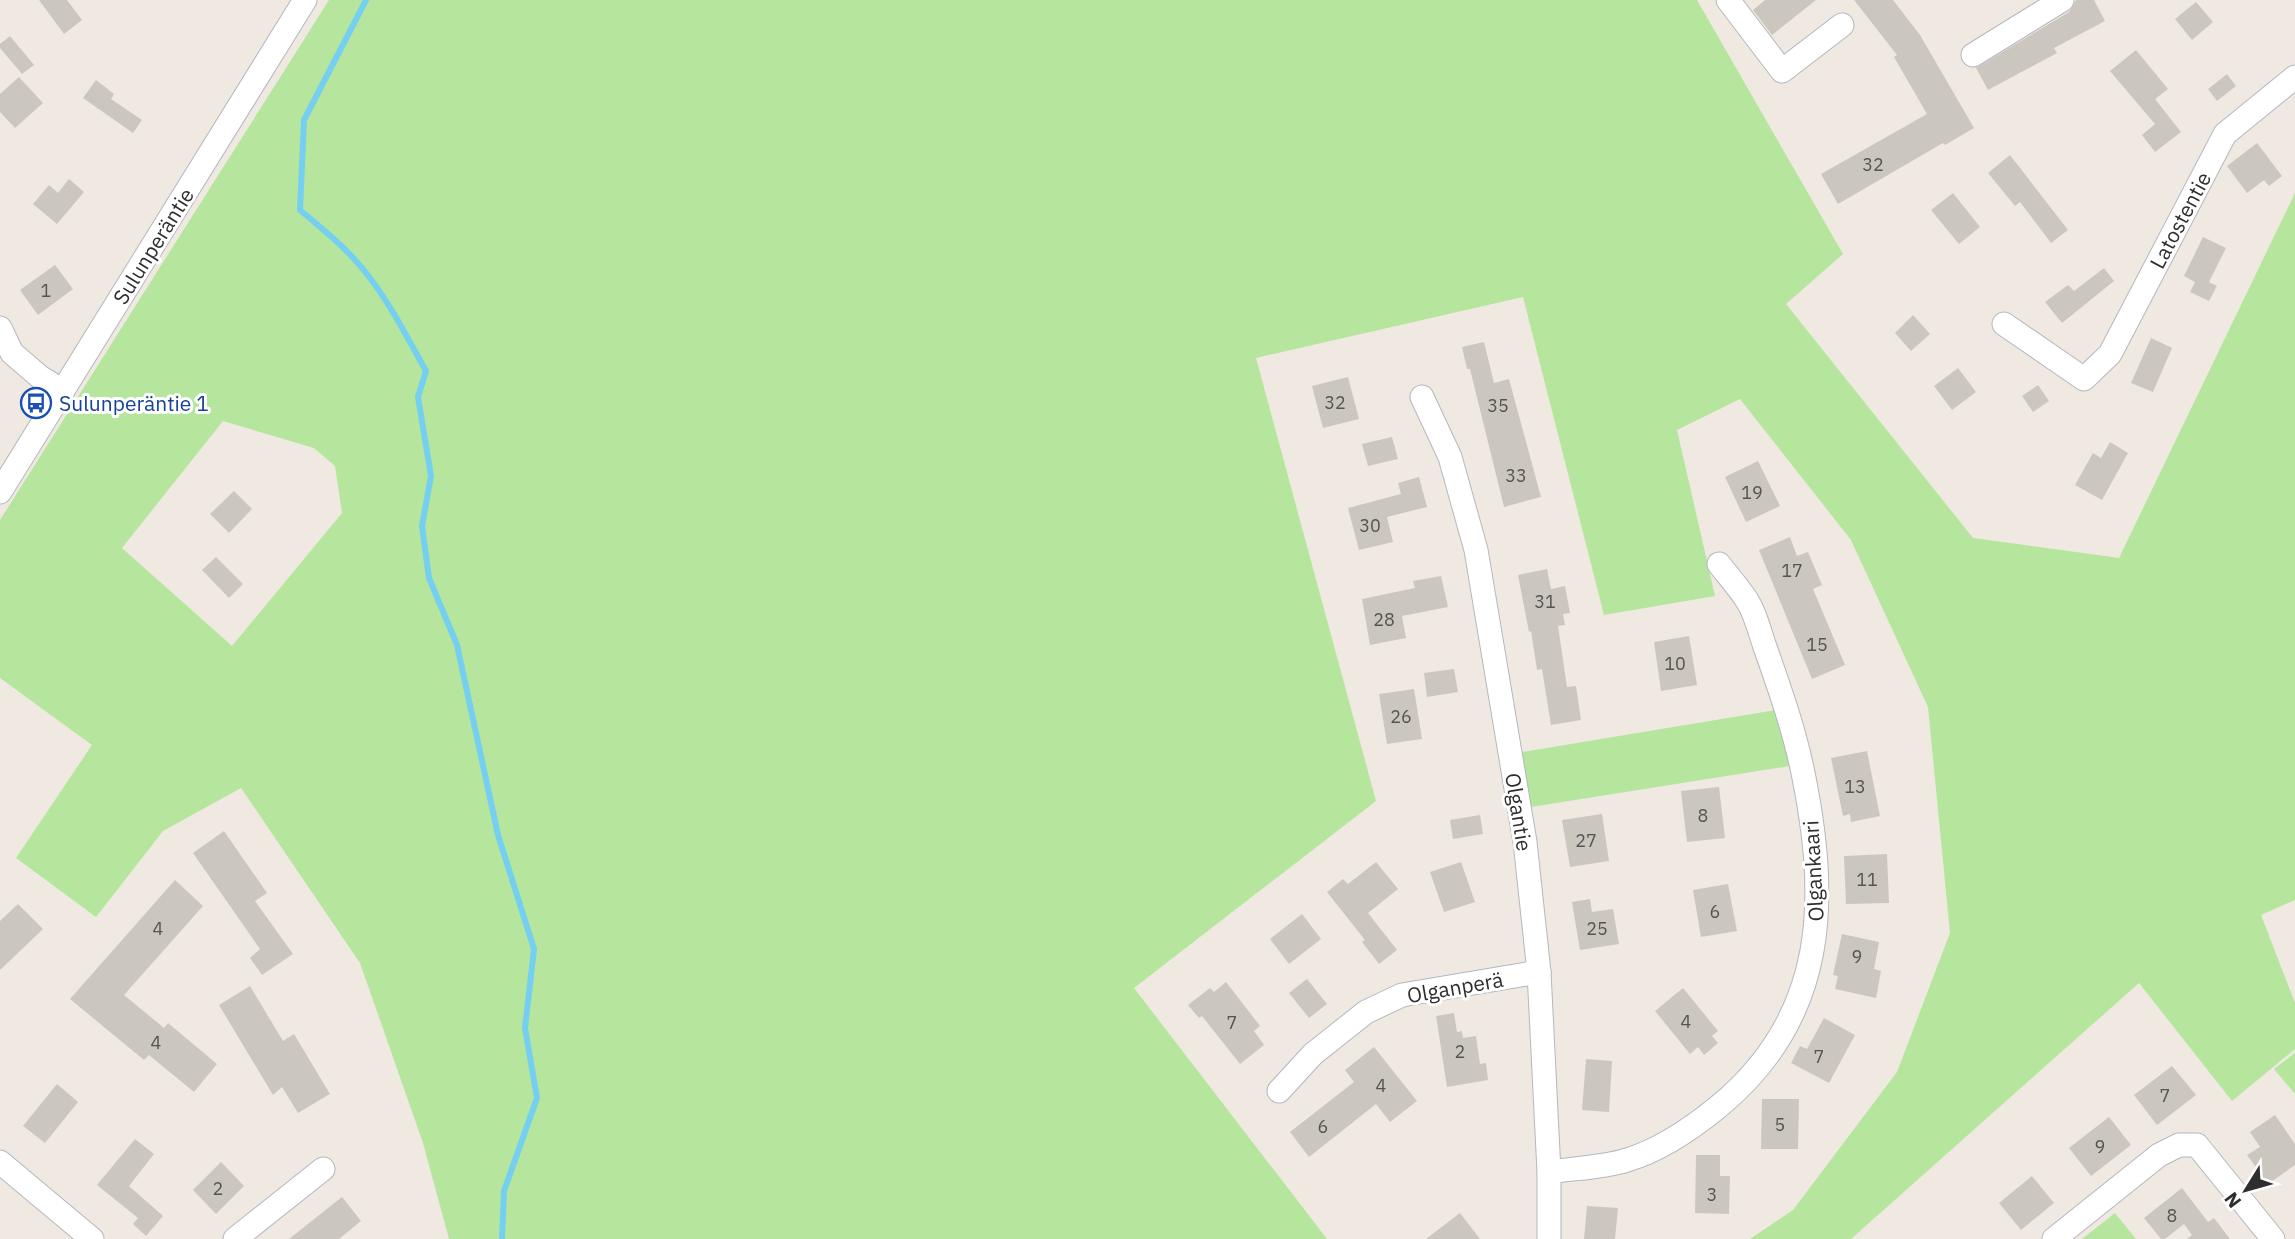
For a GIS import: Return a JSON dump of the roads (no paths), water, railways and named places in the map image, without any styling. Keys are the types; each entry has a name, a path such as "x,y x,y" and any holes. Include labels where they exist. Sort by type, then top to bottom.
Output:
{"street":[{"name":"Sulunperäntie","path":"0,492 306,0"},
{"path":"1728,0 1782,71 1842,25"},
{"path":"1973,55 2062,0"},
{"name":"Latostentie","path":"2004,324 2084,379 2110,354 2225,134 2295,78"},
{"path":"0,328 12,353 40,377 63,391"},
{"name":"Olgantie","path":"1422,397 1450,457 1476,550 1525,842 1539,972 1549,1172 1549,1239"},
{"name":"Olgankaari","path":"1549,1172 1596,1167 1628,1160 1668,1143 1708,1115 1739,1089 1767,1057 1790,1018 1809,974 1818,923 1817,861 1796,737 1750,603 1719,564"},
{"name":"Olganperä","path":"1279,1091 1313,1054 1366,1013 1402,995 1539,972"},
{"path":"2053,1239 2159,1155 2179,1145 2197,1145 2273,1239"},
{"path":"0,1162 92,1239"},
{"path":"235,1239 323,1169"}],"waterway":[{"path":"366,0 304,120 300,210 363,268 393,312 426,371 418,397 431,476 422,526 429,578 457,645 498,835 534,949 525,1028 537,1098 504,1191 502,1239"}],"place":[{"name":"Sulunperäntie 1","path":"36,403"}]}
